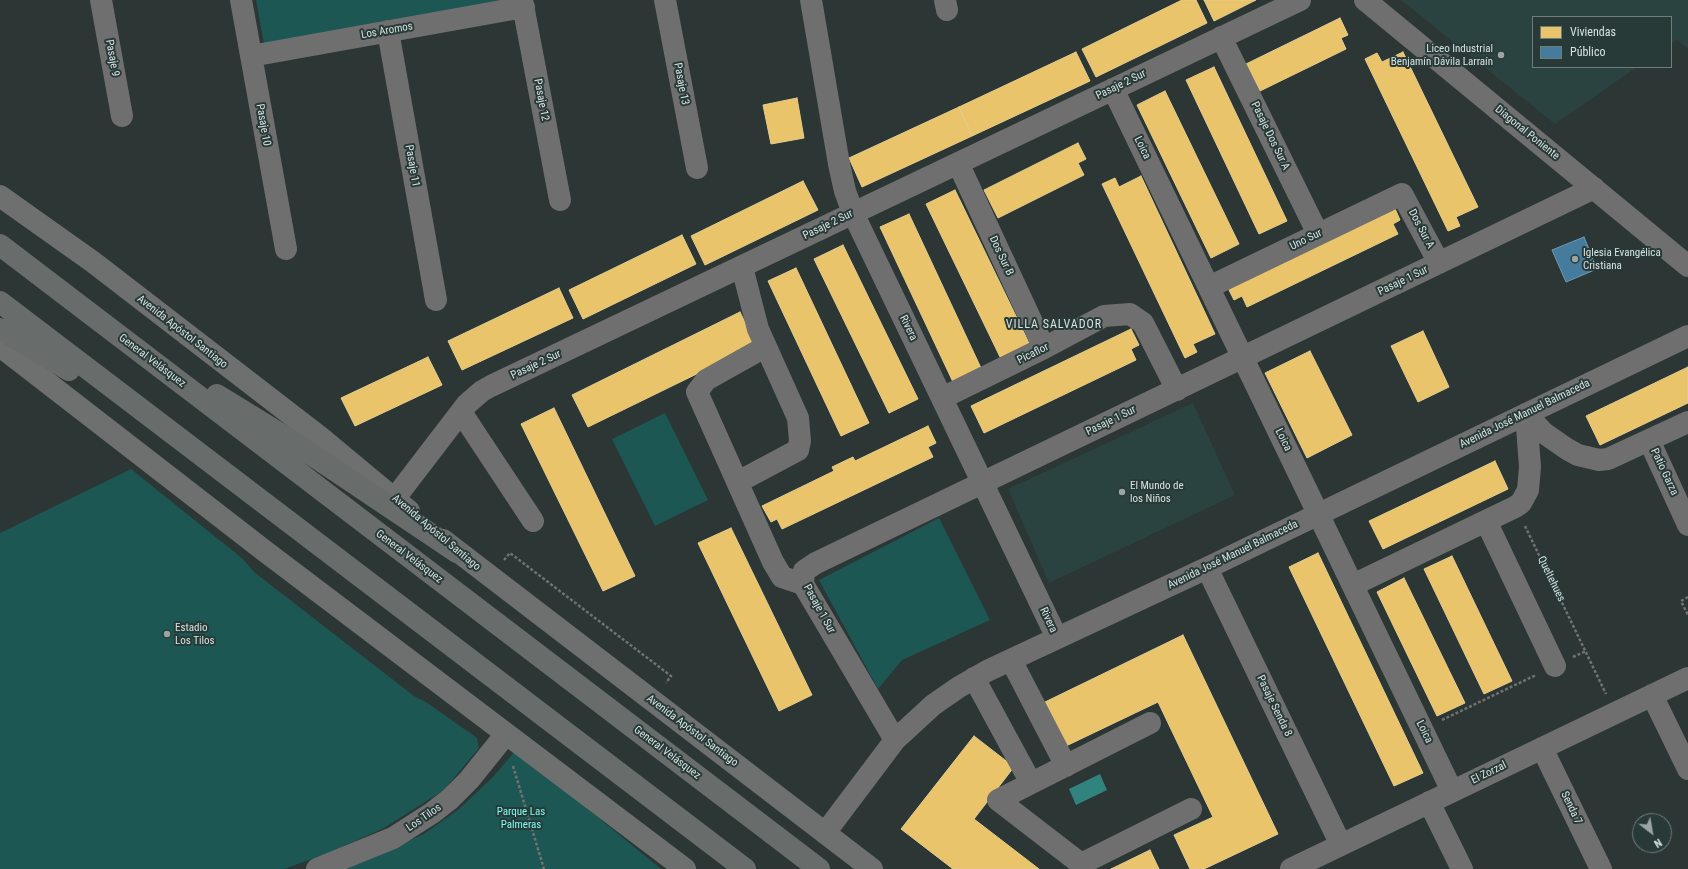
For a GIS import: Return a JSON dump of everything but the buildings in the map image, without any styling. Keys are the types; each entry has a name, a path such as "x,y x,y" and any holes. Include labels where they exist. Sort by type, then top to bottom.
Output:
{"highway":[{"name":"General Velásquez","path":"0,245 819,869"},
{"path":"0,302 745,869"},
{"path":"0,329 154,420"},
{"path":"117,334 287,438 457,552"},
{"path":"613,768 725,869"}],"main road":[{"name":"Avenida Apóstol Santiago","path":"0,196 93,262 320,437 395,498 457,552 872,869"},
{"path":"0,346 259,547 685,869"}],"street":[{"name":"Pasaje 9","path":"101,0 122,116"},
{"name":"Pasaje 10","path":"241,0 286,249"},
{"name":"Pasaje 13","path":"665,0 697,168"},
{"name":"Rivera","path":"811,0 839,164 845,191 853,213 1057,638"},
{"name":"Pasaje 2 Sur","path":"395,498 461,412 475,396 491,386 1300,0"},
{"name":"Diagonal Poniente","path":"1365,0 1688,266"},
{"name":"Los Aromos","path":"251,56 388,31 523,3"},
{"name":"Pasaje 12","path":"523,3 560,200"},
{"name":"Pasaje 11","path":"388,31 436,300"},
{"name":"Pasaje Dos Sur A","path":"1222,37 1318,234"},
{"name":"Loica","path":"1113,89 1452,791"},
{"name":"Dos Sur B","path":"958,163 1044,348"},
{"name":"Pasaje 1 Sur","path":"895,740 804,584 804,571 816,563 1594,188"},
{"name":"Uno Sur","path":"1209,287 1402,194"},
{"name":"Dos Sur A","path":"1402,194 1439,263"},
{"path":"738,482 798,450 800,441 798,418 758,330 742,267"},
{"name":"Picaflor","path":"942,398 1044,348 1104,316 1130,314 1143,323 1177,390"},
{"name":"Avenida José Manuel Balmaceda","path":"825,833 895,740 933,705 974,678 1207,568 1688,336"},
{"path":"765,347 706,380 698,392 773,562 782,577 804,584"},
{"path":"461,412 533,521"},
{"path":"1353,585 1516,507 1524,498 1528,486 1530,452 1526,414"},
{"name":"Patio Garza","path":"1526,414 1555,442 1578,455 1590,459 1608,459 1688,422"},
{"name":"Patio Garza","path":"1649,440 1688,525"},
{"path":"1486,521 1555,666"},
{"name":"Pasaje Senda 8","path":"1207,568 1341,844"},
{"path":"1011,660 1066,766"},
{"path":"974,678 1031,783"},
{"name":"El Zorzal","path":"1291,869 1325,862 1341,844 1688,678"},
{"path":"1652,695 1688,769"},
{"path":"1150,723 998,800 1081,864 1191,809"},
{"name":"Los Tilos","path":"318,869 393,838 432,813 450,799 469,780 506,734"},
{"name":"Senda 7","path":"1542,748 1601,869"},
{"path":"1429,802 1462,869"}],"path":[{"name":"Queltehues","path":"1516,507 1615,712"},
{"path":"1688,597 1681,601 1688,615"},
{"path":"1423,729 1586,651"},
{"path":"512,766 544,869"}],"shaded area":[{"name":"Liceo Industrial Benjamín Dávila Larraín","path":"1401,0 1688,0 1688,49 1677,40 1672,42 1672,16 1532,16 1532,68 1636,68 1555,124"},
{"name":"El Mundo de los Niños","path":"1193,403 1235,495 1049,583 1008,489"},
{"path":"1100,774 1107,790 1076,805 1069,789"}],"green space":[{"path":"256,0 505,0 264,44"},
{"path":"665,413 708,500 655,526 612,439"},
{"name":"Estadio Los Tilos","path":"131,469 243,559 254,572 414,696 426,702 477,738 479,748 444,790 384,828 331,852 284,869 0,869 0,533"},
{"path":"939,518 990,620 902,660 878,689 819,580"},
{"name":"Parque Las Palmeras","path":"516,750 661,869 342,869 424,834 459,809 493,777"}],"place":[{"name":"Liceo Industrial Benjamín Dávila Larraín","path":"1501,55"},
{"name":"Iglesia Evangélica Cristiana","path":"1575,259"},
{"name":"El Mundo de los Niños","path":"1122,492"},
{"name":"Estadio Los Tilos","path":"167,634"}],"district":[{"name":"VILLA SALVADOR","path":"1054,325"}]}
